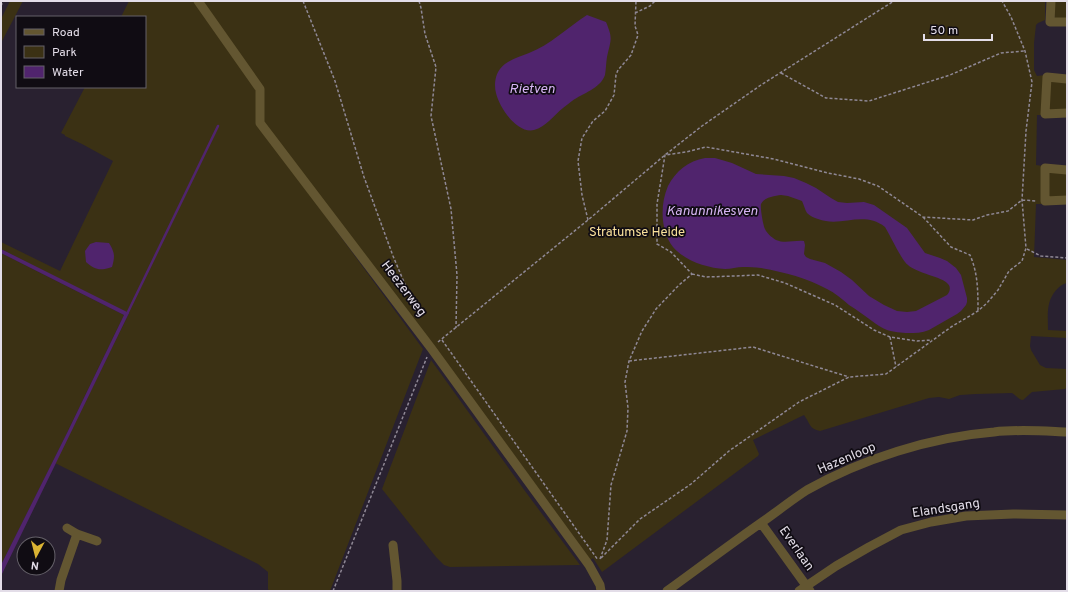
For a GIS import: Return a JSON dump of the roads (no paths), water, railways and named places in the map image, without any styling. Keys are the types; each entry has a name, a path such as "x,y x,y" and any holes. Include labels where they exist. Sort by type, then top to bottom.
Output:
{"street":[{"name":"Heezerweg","path":"198,1 260,89 260,123 431,348 588,565 600,585 601,591"},
{"path":"1051,1 1050,22 1067,22"},
{"path":"1067,79 1047,77 1045,114 1067,113"},
{"path":"1067,170 1045,168 1045,201 1067,200"},
{"name":"Hazenloop","path":"667,591 806,491 833,477 866,463 915,446 968,434 1022,430 1067,432"},
{"name":"Elandsgang","path":"805,589 836,566 901,530 931,522 966,516 1013,514 1067,515"},
{"name":"Everlaan","path":"761,523 805,589"},
{"path":"67,528 77,534 97,541"},
{"path":"59,591 61,580 77,534"},
{"path":"393,545 397,591"}],"water":[{"name":"Rietven","path":"587,15 606,22 610,32 610,42 603,80 591,90 576,98 542,126 534,130 521,128 515,124 505,112 498,99 495,84 498,71 506,63 513,59 537,50 552,41"},
{"name":"Kanunnikesven","path":"715,158 732,163 756,174 794,178 816,188 838,202 864,202 874,205 907,228 925,253 947,261 956,268 961,275 967,298 966,305 957,314 929,330 913,333 895,332 879,326 830,291 795,276 759,268 718,268 690,260 678,252 669,241 663,220 663,208 666,191 675,176 688,164 699,159","holes":["781,195 802,201 807,213 817,219 835,222 860,219 877,222 885,227 905,263 912,268 948,284 950,287 948,294 916,311 897,311 869,296 841,272 825,263 806,257 804,254 804,241 783,242 774,239 765,229 763,224 761,204 770,197"]},
{"path":"96,242 109,243 114,255 112,267 98,269 92,267 86,262 85,251 90,244"},
{"path":"1,249 129,313 20,536 16,536 16,545 1,576 1,565 124,315 1,253"}],"waterway":[{"path":"127,314 218,126"}],"park label":[{"name":"Stratumse Heide","path":"637,233"}]}
